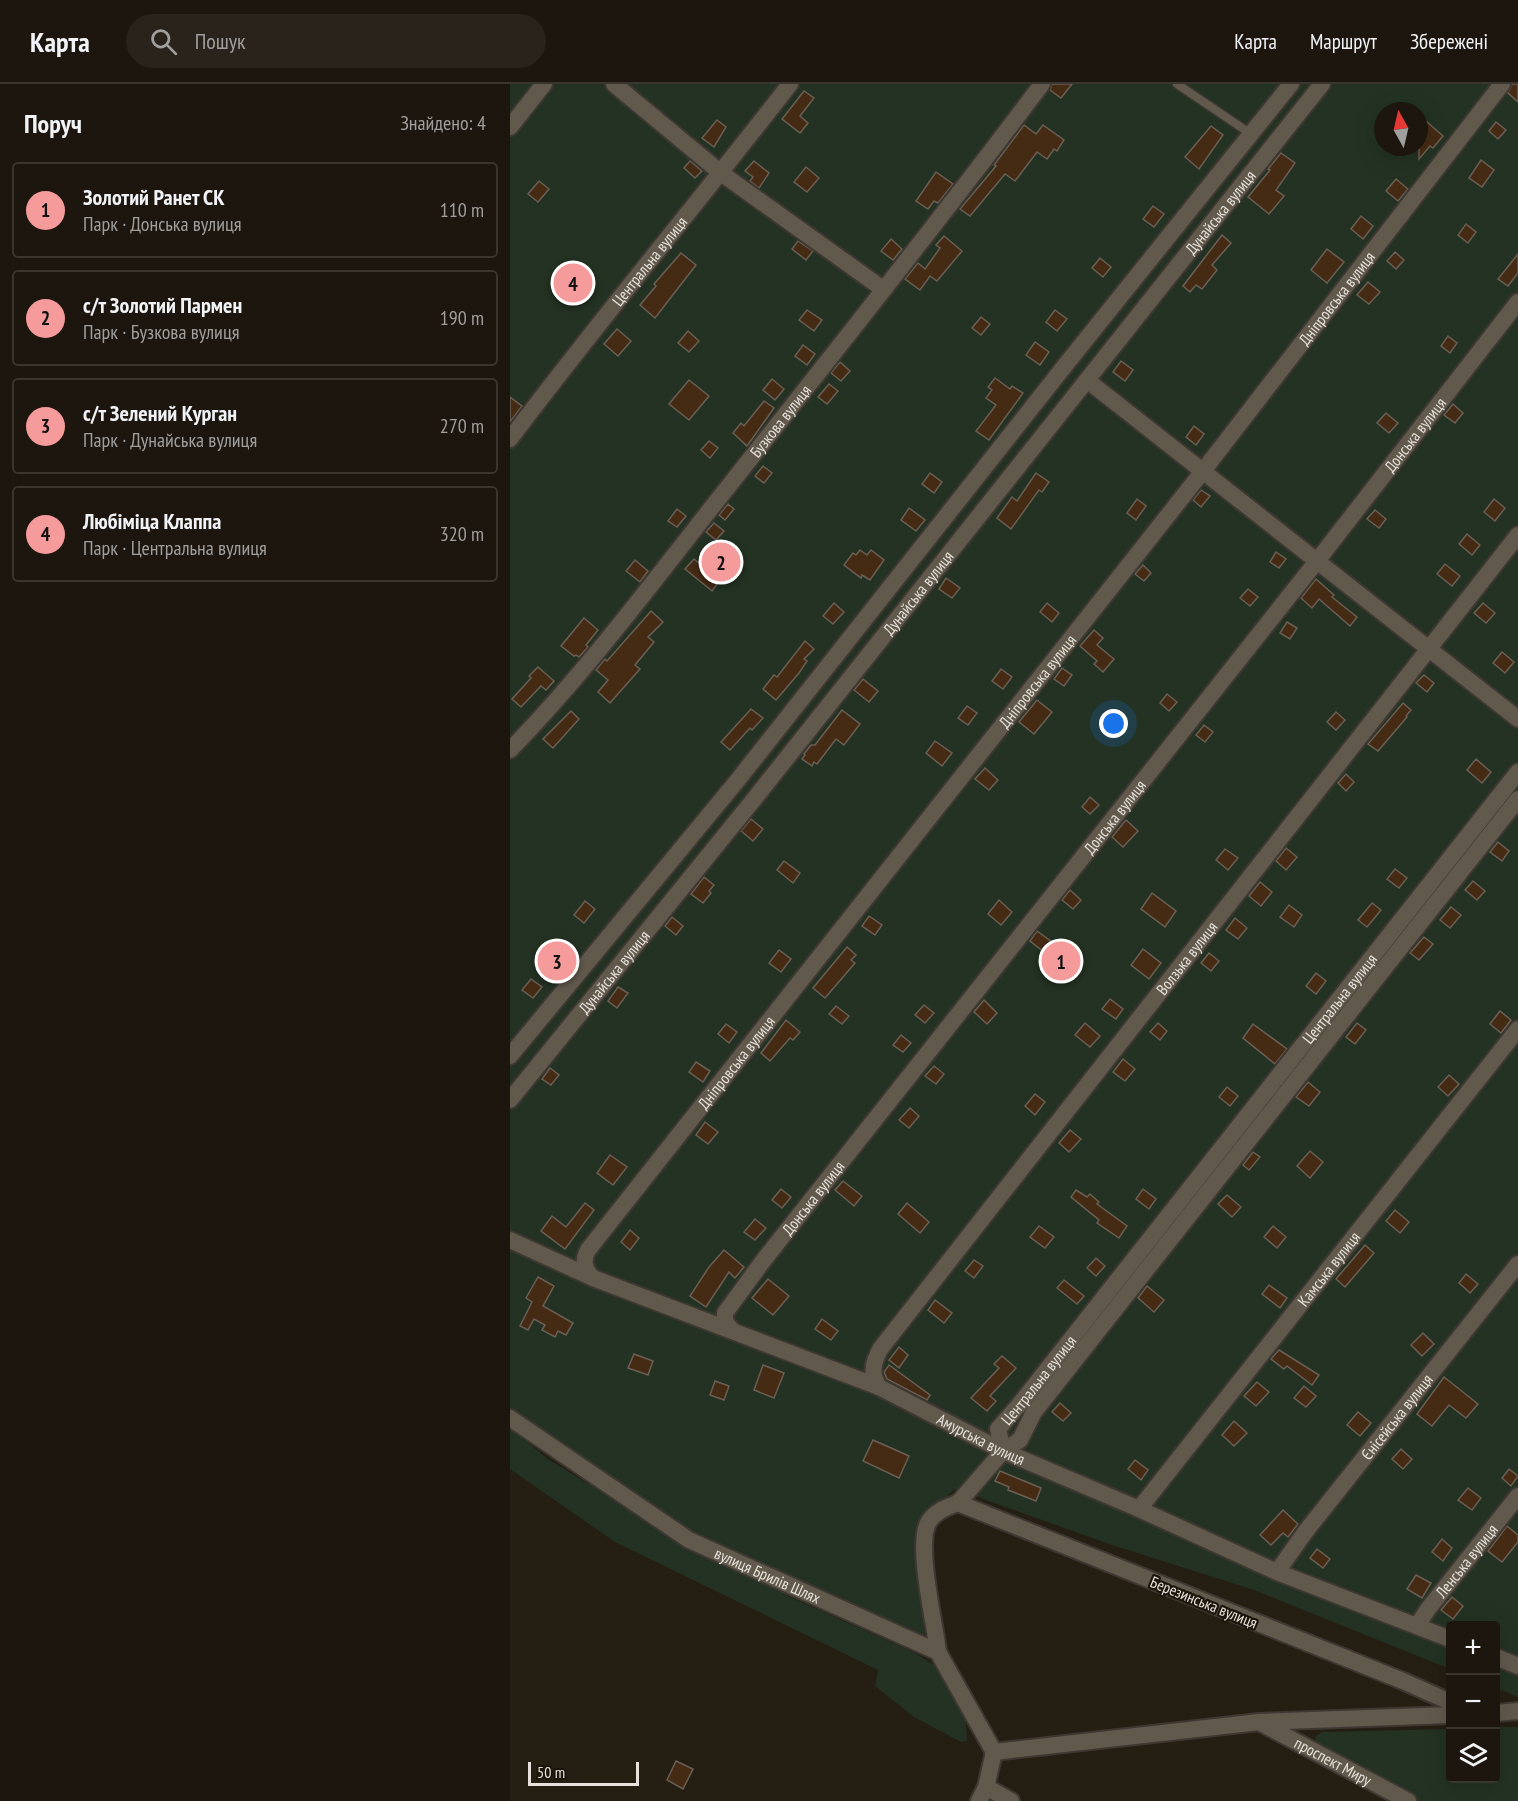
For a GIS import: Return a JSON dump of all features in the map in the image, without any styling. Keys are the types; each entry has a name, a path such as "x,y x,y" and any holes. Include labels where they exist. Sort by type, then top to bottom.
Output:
{"street":[{"path":"510,127 544,84"},
{"path":"614,84 721,173 883,289"},
{"name":"Центральна вулиця","path":"510,439 790,84"},
{"name":"Бузкова вулиця","path":"510,750 542,717 656,578 981,165 1042,84"},
{"name":"Дунайська вулиця","path":"510,1056 737,781 1291,84"},
{"name":"Дунайська вулиця","path":"510,1100 755,798 1322,84"},
{"name":"Дніпровська вулиця","path":"593,1278 588,1274 584,1262 588,1250 1203,471 1502,84"},
{"name":"Донська вулиця","path":"732,1331 725,1322 725,1313 763,1261 1317,561 1518,302"},
{"path":"1088,381 1518,719"},
{"name":"Волзька вулиця","path":"879,1387 872,1369 881,1348 1518,535"},
{"name":"Центральна вулиця","path":"1518,772 1020,1405 998,1429 1003,1451 1020,1440 1034,1412 1518,799"},
{"name":"Камська вулиця","path":"1139,1509 1518,1029"},
{"name":"Амурська вулиця","path":"510,1240 593,1278 879,1387 1003,1451 1278,1572 1446,1637"},
{"name":"Єнісейська вулиця","path":"1278,1572 1306,1531 1518,1264"},
{"name":"вулиця Брилів Шлях","path":"510,1418 689,1540 938,1652"},
{"path":"1003,1451 957,1503 936,1514 928,1522 924,1532 928,1590 938,1652 993,1752 982,1794 1011,1801"},
{"name":"Ленська вулиця","path":"1417,1626 1518,1496"},
{"name":"Березинська вулиця","path":"957,1503 1446,1700"},
{"path":"1500,1659 1518,1666"},
{"path":"1500,1713 1518,1711"},
{"path":"993,1752 1259,1722 1446,1715"},
{"name":"проспект Миру","path":"1259,1722 1408,1801"}],"lane":[{"path":"1177,84 1251,134"}],"green space":[{"path":"510,84 1312,84 711,839 1317,84 1518,84 1518,1697 1500,1690 1500,1621 1446,1621 1446,1667 1254,1590 1109,1544 955,1489 919,1521 916,1549 929,1629 923,1635 909,1633 689,1534 510,1412"},
{"path":"510,1428 548,1459 683,1542 790,1597 913,1652 936,1666 965,1709 967,1741 961,1742 914,1717 875,1686 878,1670 615,1542 510,1469"},
{"path":"1500,1727 1518,1727 1518,1801 1419,1801 1317,1746 1315,1737 1322,1732 1446,1729 1446,1783 1500,1783"}],"building":[{"path":"1052,84 1072,84 1061,98 1050,90"},
{"path":"1512,84 1518,84 1518,102 1508,93"},
{"path":"804,91 814,98 800,116 808,123 800,133 782,119"},
{"path":"717,120 726,127 714,147 702,138"},
{"path":"1496,122 1506,130 1498,139 1489,131"},
{"path":"1428,123 1443,136 1433,148 1430,146 1428,148"},
{"path":"1024,125 1036,134 1043,125 1064,140 1057,151 1054,149 1047,159 1037,152 1015,181 1005,174 970,216 960,209 996,166 994,165"},
{"path":"1211,126 1223,135 1199,169 1185,157"},
{"path":"1281,153 1295,163 1276,190 1284,196 1269,214 1248,197"},
{"path":"1481,160 1494,170 1482,187 1469,178"},
{"path":"690,161 702,171 695,178 684,168"},
{"path":"754,161 769,173 759,188 750,181 753,177 745,171"},
{"path":"806,167 819,178 807,192 794,182"},
{"path":"936,172 953,184 938,203 934,201 928,209 916,201"},
{"path":"1396,179 1408,189 1398,201 1386,191"},
{"path":"539,181 549,189 538,202 528,194"},
{"path":"1153,206 1164,214 1154,227 1143,219"},
{"path":"1361,216 1373,226 1363,239 1351,229"},
{"path":"1466,224 1476,232 1468,243 1458,235"},
{"path":"1222,235 1231,243 1212,265 1217,270 1202,289 1196,285 1190,292 1183,286"},
{"path":"944,236 962,251 937,281 930,276 920,290 905,279 918,263 925,269 940,248 936,245"},
{"path":"891,239 902,249 893,260 881,251"},
{"path":"798,241 813,251 806,260 792,249"},
{"path":"1327,249 1344,262 1327,283 1311,270"},
{"path":"1395,252 1404,260 1396,269 1387,261"},
{"path":"681,253 696,265 655,318 640,305 656,286 654,284"},
{"path":"1518,254 1518,273 1508,286 1498,279"},
{"path":"1100,258 1111,267 1103,277 1092,268"},
{"path":"1368,282 1380,292 1369,304 1357,295"},
{"path":"807,310 822,320 814,331 799,320"},
{"path":"1055,310 1067,319 1057,331 1046,322"},
{"path":"981,317 990,324 981,335 972,328"},
{"path":"617,329 631,341 618,356 604,344"},
{"path":"688,331 699,341 689,352 678,343"},
{"path":"1448,336 1457,343 1450,353 1441,346"},
{"path":"1035,342 1049,352 1040,365 1026,355"},
{"path":"803,345 815,354 807,365 795,356"},
{"path":"1121,361 1133,370 1125,381 1113,372"},
{"path":"840,362 850,371 841,381 831,373"},
{"path":"995,378 1010,389 1012,386 1023,393 989,440 976,431 996,405 986,398 992,390 988,387"},
{"path":"772,379 784,389 775,400 763,390"},
{"path":"689,380 709,396 689,420 669,404"},
{"path":"829,384 838,391 827,404 818,397"},
{"path":"510,397 522,406 510,422"},
{"path":"764,401 774,408 747,446 733,433 741,423 744,426"},
{"path":"1453,404 1463,413 1455,423 1444,415"},
{"path":"1386,413 1398,423 1389,433 1377,423"},
{"path":"1194,426 1204,434 1196,445 1186,437"},
{"path":"709,441 718,448 710,458 701,450"},
{"path":"763,466 772,473 764,483 755,476"},
{"path":"930,473 942,482 934,493 922,484"},
{"path":"1036,473 1049,482 1042,492 1039,490 1011,529 997,518 1012,497 1017,501"},
{"path":"1201,490 1210,496 1201,507 1193,500"},
{"path":"1137,499 1146,506 1136,520 1127,513"},
{"path":"1494,499 1505,508 1495,521 1484,512"},
{"path":"728,504 734,509 725,520 719,515"},
{"path":"909,508 925,520 916,531 901,520"},
{"path":"677,509 686,516 677,527 668,521"},
{"path":"1375,510 1386,519 1379,528 1367,519"},
{"path":"714,523 724,531 716,540 706,532"},
{"path":"1467,534 1480,545 1472,555 1459,544"},
{"path":"860,550 867,555 871,550 884,560 870,580 862,575 861,578 844,565 853,553 856,555"},
{"path":"1276,552 1286,559 1279,568 1270,562"},
{"path":"694,559 720,580 712,591 685,569"},
{"path":"635,560 648,571 640,582 626,571"},
{"path":"1445,564 1460,576 1452,586 1437,574"},
{"path":"1143,565 1151,573 1144,581 1135,574"},
{"path":"946,578 960,588 952,598 939,589"},
{"path":"1316,579 1334,595 1332,597 1357,617 1350,626 1319,599 1312,608 1301,598"},
{"path":"1248,589 1258,597 1250,606 1240,598"},
{"path":"834,603 844,612 833,624 823,616"},
{"path":"1047,603 1059,613 1052,622 1040,612"},
{"path":"1483,603 1495,613 1486,623 1474,613"},
{"path":"651,611 663,622 648,637 654,642 635,665 640,669 610,703 598,692 608,680 596,670 605,659 607,661"},
{"path":"584,618 598,630 579,657 561,646"},
{"path":"1287,622 1297,628 1290,639 1280,633"},
{"path":"1094,630 1103,638 1097,645 1114,659 1103,672 1094,664 1097,661 1080,646"},
{"path":"805,641 814,649 804,659 807,661 799,673 776,700 763,689 774,675 777,677"},
{"path":"1502,652 1514,662 1505,673 1493,663"},
{"path":"538,667 554,681 546,690 541,686 521,707 512,699"},
{"path":"1062,668 1072,675 1064,686 1054,679"},
{"path":"1001,669 1012,677 1003,689 992,681"},
{"path":"1424,675 1434,683 1427,692 1416,683"},
{"path":"863,679 878,691 869,702 854,690"},
{"path":"1167,694 1177,702 1169,711 1160,703"},
{"path":"1037,700 1052,712 1034,734 1019,722"},
{"path":"1403,703 1411,710 1378,751 1368,744"},
{"path":"967,706 977,713 968,725 958,718"},
{"path":"751,709 763,718 752,730 750,728 730,750 721,742"},
{"path":"842,710 860,724 844,745 836,739 817,764 814,762 812,766 802,759 804,754 811,745 815,745"},
{"path":"571,711 579,719 553,748 543,739"},
{"path":"1336,712 1345,720 1336,730 1327,722"},
{"path":"1204,725 1213,732 1205,742 1196,735"},
{"path":"935,741 952,753 942,766 926,753"},
{"path":"1476,759 1491,772 1482,783 1467,770"},
{"path":"985,768 998,780 989,790 975,779"},
{"path":"1346,774 1354,782 1346,791 1338,783"},
{"path":"1090,797 1099,805 1090,814 1082,807"},
{"path":"751,819 763,829 753,841 741,831"},
{"path":"1126,820 1138,831 1123,847 1112,837"},
{"path":"1498,842 1509,851 1502,861 1490,852"},
{"path":"1286,848 1297,857 1286,870 1276,861"},
{"path":"1225,849 1238,858 1228,870 1216,860"},
{"path":"784,861 800,873 793,883 777,870"},
{"path":"1395,869 1407,878 1399,888 1387,879"},
{"path":"704,877 714,885 703,903 691,894"},
{"path":"1473,881 1485,891 1477,900 1465,890"},
{"path":"1260,882 1272,892 1261,906 1249,896"},
{"path":"1070,890 1081,900 1073,909 1062,900"},
{"path":"1152,893 1176,911 1165,927 1141,909"},
{"path":"999,900 1012,912 1001,925 988,914"},
{"path":"585,901 595,909 584,923 574,915"},
{"path":"1372,903 1381,910 1367,927 1358,920"},
{"path":"1289,905 1302,915 1294,927 1280,917"},
{"path":"1451,907 1461,915 1450,928 1440,920"},
{"path":"869,916 882,925 875,935 862,926"},
{"path":"672,917 683,926 676,935 665,926"},
{"path":"1235,918 1247,928 1238,939 1226,930"},
{"path":"1037,931 1052,942 1044,952 1030,941"},
{"path":"1424,937 1433,944 1419,960 1410,953"},
{"path":"847,947 856,955 851,960 855,963 825,998 813,988"},
{"path":"1143,949 1161,963 1149,979 1131,965"},
{"path":"779,950 791,959 781,972 769,963"},
{"path":"1209,953 1219,961 1211,971 1201,963"},
{"path":"1316,973 1326,981 1316,994 1306,986"},
{"path":"531,979 542,987 533,998 522,990"},
{"path":"618,987 628,993 617,1008 608,1001"},
{"path":"1110,999 1123,1009 1116,1019 1102,1009"},
{"path":"984,1000 997,1013 987,1024 974,1012"},
{"path":"924,1005 934,1013 925,1023 915,1015"},
{"path":"836,1006 849,1016 842,1024 829,1014"},
{"path":"1500,1011 1511,1020 1501,1033 1490,1024"},
{"path":"786,1020 800,1032 793,1040 790,1038 770,1061 761,1053"},
{"path":"1085,1023 1100,1036 1090,1047 1075,1035"},
{"path":"1158,1023 1167,1031 1160,1040 1150,1032"},
{"path":"1357,1023 1366,1030 1355,1044 1346,1037"},
{"path":"726,1024 737,1032 729,1043 718,1034"},
{"path":"1253,1024 1287,1049 1275,1064 1243,1038"},
{"path":"901,1035 911,1043 903,1052 893,1045"},
{"path":"1123,1059 1135,1069 1125,1081 1113,1072"},
{"path":"696,1062 710,1071 703,1082 689,1072"},
{"path":"934,1066 944,1074 936,1084 925,1076"},
{"path":"550,1068 559,1075 551,1085 542,1079"},
{"path":"1449,1075 1459,1084 1448,1096 1438,1087"},
{"path":"1308,1082 1320,1092 1309,1106 1296,1097"},
{"path":"1227,1087 1238,1096 1230,1106 1219,1097"},
{"path":"1035,1094 1045,1102 1035,1115 1025,1106"},
{"path":"910,1108 919,1116 909,1128 899,1120"},
{"path":"705,1122 718,1132 708,1144 696,1135"},
{"path":"1070,1130 1081,1139 1069,1152 1059,1143"},
{"path":"1310,1151 1323,1162 1310,1178 1297,1166"},
{"path":"1253,1152 1260,1157 1249,1170 1243,1165"},
{"path":"610,1155 627,1167 613,1185 597,1173"},
{"path":"843,1181 862,1196 854,1206 835,1190"},
{"path":"781,1189 791,1197 782,1208 772,1200"},
{"path":"1143,1189 1156,1199 1149,1209 1136,1199"},
{"path":"1076,1190 1087,1197 1090,1194 1099,1202 1097,1204 1127,1226 1119,1238 1097,1223 1099,1220 1071,1197"},
{"path":"1227,1195 1241,1207 1232,1217 1218,1204"},
{"path":"585,1203 594,1210 565,1249 541,1231 552,1216 566,1227"},
{"path":"907,1203 929,1222 920,1233 898,1214"},
{"path":"1395,1210 1409,1222 1400,1233 1386,1221"},
{"path":"755,1219 766,1228 755,1240 744,1232"},
{"path":"1039,1226 1054,1237 1045,1248 1030,1237"},
{"path":"1273,1226 1286,1237 1277,1248 1264,1237"},
{"path":"630,1230 639,1238 630,1250 621,1242"},
{"path":"1365,1245 1374,1253 1345,1287 1336,1279"},
{"path":"724,1250 744,1267 735,1278 729,1272 706,1307 690,1296 709,1267"},
{"path":"1096,1258 1105,1266 1096,1276 1087,1268"},
{"path":"974,1260 983,1266 974,1278 965,1271"},
{"path":"1466,1274 1478,1284 1470,1293 1459,1283"},
{"path":"538,1277 554,1286 543,1306 573,1323 566,1335 558,1331 555,1337 542,1330 545,1325 534,1319 528,1330 520,1326 532,1302 526,1298"},
{"path":"768,1279 789,1296 773,1315 752,1298"},
{"path":"1064,1280 1084,1296 1077,1304 1057,1288"},
{"path":"1269,1285 1287,1298 1280,1308 1262,1294"},
{"path":"1147,1286 1164,1300 1154,1312 1138,1298"},
{"path":"935,1300 952,1313 944,1323 928,1310"},
{"path":"822,1319 838,1331 831,1340 815,1329"},
{"path":"1423,1333 1434,1344 1422,1356 1411,1345"},
{"path":"899,1347 908,1355 899,1368 889,1360"},
{"path":"1279,1350 1319,1375 1312,1385 1287,1366 1284,1369 1271,1359"},
{"path":"634,1354 653,1361 648,1375 628,1368"},
{"path":"1002,1356 1016,1368 990,1396 996,1401 987,1411 971,1398 999,1368 994,1364"},
{"path":"763,1365 784,1373 774,1398 754,1390"},
{"path":"889,1365 930,1395 927,1400 887,1379 884,1372"},
{"path":"1444,1377 1478,1404 1466,1418 1449,1405 1432,1426 1417,1414"},
{"path":"715,1381 729,1386 724,1400 710,1395"},
{"path":"1257,1382 1269,1392 1256,1406 1244,1396"},
{"path":"1304,1386 1316,1396 1306,1407 1294,1398"},
{"path":"1060,1403 1071,1413 1063,1421 1052,1412"},
{"path":"1358,1412 1371,1423 1360,1436 1347,1425"},
{"path":"1234,1421 1247,1433 1234,1446 1222,1435"},
{"path":"873,1440 909,1456 899,1478 863,1461"},
{"path":"1401,1449 1412,1459 1403,1469 1392,1459"},
{"path":"1135,1460 1148,1470 1141,1480 1128,1469"},
{"path":"1509,1469 1518,1476 1511,1486 1502,1478"},
{"path":"1000,1471 1041,1488 1036,1501 1008,1490 1009,1487 995,1481"},
{"path":"1468,1488 1481,1498 1472,1510 1458,1500"},
{"path":"1283,1510 1298,1524 1288,1537 1283,1533 1271,1545 1260,1535"},
{"path":"1507,1526 1518,1535 1518,1542 1502,1562 1488,1551"},
{"path":"1442,1539 1452,1548 1443,1561 1432,1552"},
{"path":"1317,1549 1330,1559 1323,1568 1310,1558"},
{"path":"1416,1575 1431,1583 1422,1598 1407,1589"},
{"path":"1452,1597 1463,1606 1453,1619 1441,1610"},
{"path":"676,1761 693,1769 683,1789 667,1780"}],"place":[{"name":"Любіміца Клаппа","path":"573,283"},
{"name":"с/т Золотий Пармен","path":"721,562"},
{"name":"с/т Зелений Курган","path":"557,961"},
{"name":"Золотий Ранет СК","path":"1061,961"}]}
